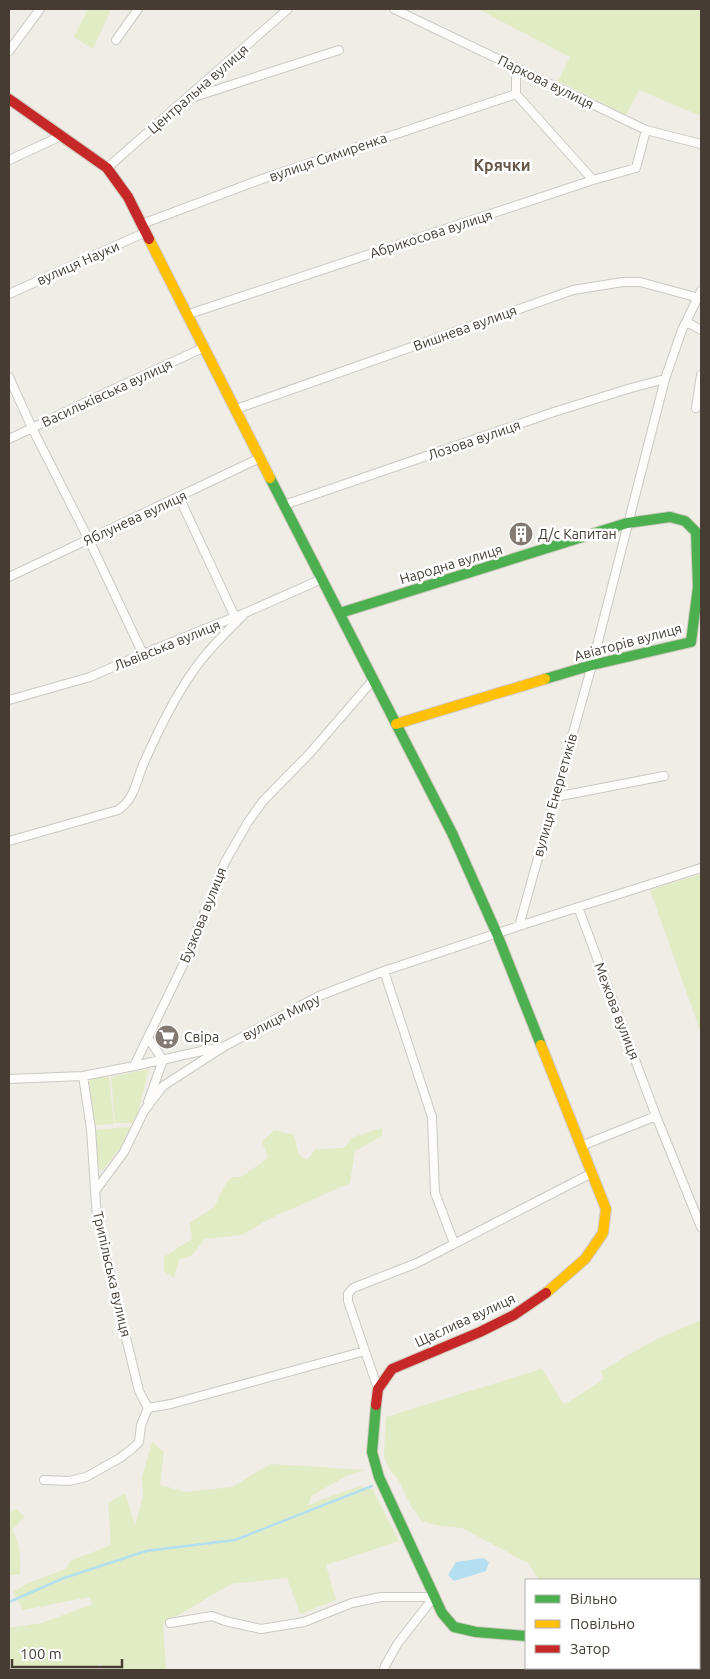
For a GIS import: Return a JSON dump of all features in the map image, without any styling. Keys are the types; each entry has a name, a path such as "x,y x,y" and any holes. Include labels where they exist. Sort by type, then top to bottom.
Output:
{"street":[{"path":"9,51 40,9"},
{"path":"116,40 138,9"},
{"name":"Центральна вулиця","path":"107,168 288,9"},
{"name":"Паркова вулиця","path":"394,9 646,130 701,144"},
{"path":"187,99 339,50"},
{"path":"516,67 516,94 593,180"},
{"name":"вулиця Симиренка","path":"144,228 262,179 516,94"},
{"name":"Щаслива вулиця","path":"9,99 107,168 128,196 452,833 497,934 606,1209 603,1233 585,1259 554,1287 514,1315 480,1332 392,1369 378,1389"},
{"name":"Абрикосова вулиця","path":"189,314 593,180 636,168 646,130"},
{"path":"9,160 61,136"},
{"name":"вулиця Науки","path":"9,294 144,228"},
{"name":"Вишнева вулиця","path":"236,409 573,290 623,282 640,282 700,295"},
{"name":"вулиця Енергетиків","path":"519,926 592,665 665,379 682,330 700,295"},
{"path":"687,322 701,330"},
{"name":"Васильківська вулиця","path":"9,439 205,347"},
{"path":"696,408 701,375"},
{"path":"9,377 32,428 89,540 143,654"},
{"name":"Лозова вулиця","path":"284,505 554,412 665,379"},
{"name":"Яблунева вулиця","path":"9,577 260,458"},
{"path":"179,497 235,617"},
{"name":"Авіаторів вулиця","path":"396,724 592,665 690,642 698,587 696,532 685,520 670,516 627,523"},
{"name":"Народна вулиця","path":"340,613 627,523"},
{"name":"Львівська вулиця","path":"9,700 90,678 322,579"},
{"path":"9,841 118,810 125,806 131,798 143,765 172,705 194,669 245,613"},
{"name":"Бузкова вулиця","path":"134,1066 183,965 225,862 248,822 263,801 310,754 373,680"},
{"path":"555,797 664,776"},
{"path":"497,934 701,868"},
{"name":"Межова вулиця","path":"578,907 656,1116 701,1227"},
{"name":"вулиця Миру","path":"96,1190 124,1152 144,1111 163,1086 225,1046 320,996 384,971 497,934"},
{"path":"384,971 432,1117 435,1193 454,1243"},
{"path":"148,1038 163,1060"},
{"path":"9,1079 83,1076 225,1046"},
{"path":"144,1111 163,1060"},
{"name":"Трипільська вулиця","path":"83,1076 91,1129 97,1219 139,1391 148,1408"},
{"path":"581,1146 656,1116"},
{"path":"525,1636 476,1632 454,1627 442,1613 379,1477 372,1452 378,1389 348,1302 348,1294 353,1288 417,1263 592,1173"},
{"path":"44,1480 69,1481 86,1477 120,1458 139,1442 141,1425 148,1408 171,1404 365,1351"},
{"path":"170,1623 212,1616 261,1629 304,1622 352,1603 381,1597 434,1597"},
{"path":"384,1670 398,1643 434,1597"}],"green space":[{"path":"88,9 111,9 93,49 74,37"},
{"path":"478,9 701,9 701,116 639,90 626,115 558,81 570,57"},
{"path":"701,874 701,1033 650,890"},
{"path":"149,1069 140,1105 133,1123 115,1123 111,1077"},
{"path":"109,1077 114,1124 93,1125 89,1079"},
{"path":"131,1127 126,1140 103,1170 98,1169 95,1130"},
{"path":"382,1128 382,1136 355,1151 350,1183 271,1218 241,1235 205,1239 192,1255 179,1260 174,1278 164,1271 164,1257 192,1239 190,1223 214,1207 226,1183 233,1177 241,1177 268,1158 262,1142 274,1130 294,1135 299,1155 307,1160 316,1149 344,1148 353,1137"},
{"path":"701,1320 701,1670 653,1669 700,1669 700,1579 538,1579 528,1563 462,1528 436,1525 422,1521 411,1506 398,1479 390,1470 384,1457 386,1417 542,1369 564,1405 604,1379 601,1371 653,1341"},
{"path":"152,1442 164,1452 160,1485 186,1492 232,1487 271,1464 365,1470 346,1476 311,1496 308,1506 361,1486 373,1490 399,1541 326,1565 336,1600 300,1614 287,1578 231,1584 163,1624 166,1670 104,1670 100,1664 92,1670 9,1670 9,1628 42,1623 93,1604 89,1597 23,1610 13,1592 26,1584 66,1569 70,1561 111,1545 108,1503 125,1493 135,1526 143,1495 142,1478"},
{"path":"16,1508 24,1517 12,1530 17,1540 19,1551 20,1575 11,1575 9,1573 9,1514"}],"water":[{"path":"483,1558 489,1562 486,1571 454,1581 448,1575 456,1562"}],"waterway":[{"path":"9,1602 64,1578 146,1551 235,1540 372,1486"}],"traffic: fast":[{"path":"270,478 452,833 497,934 541,1045"},
{"path":"340,613 627,523 670,517 685,521 696,532 698,587 691,642 592,665 545,679"},
{"path":"376,1405 372,1452 379,1477 442,1613 454,1627 476,1632 525,1636"}],"traffic: slow":[{"path":"149,239 270,478"},
{"path":"396,724 545,679"},
{"path":"541,1045 606,1209 603,1233 585,1259 546,1293"}],"traffic: jam":[{"path":"9,99 107,168 128,197 149,239"},
{"path":"376,1405 378,1389 392,1369 480,1332 514,1315 546,1293"}],"place":[{"name":"Д/с Капитан","path":"521,534"},
{"name":"Свіра","path":"167,1037"}],"district":[{"name":"Крячки","path":"502,165"}]}
